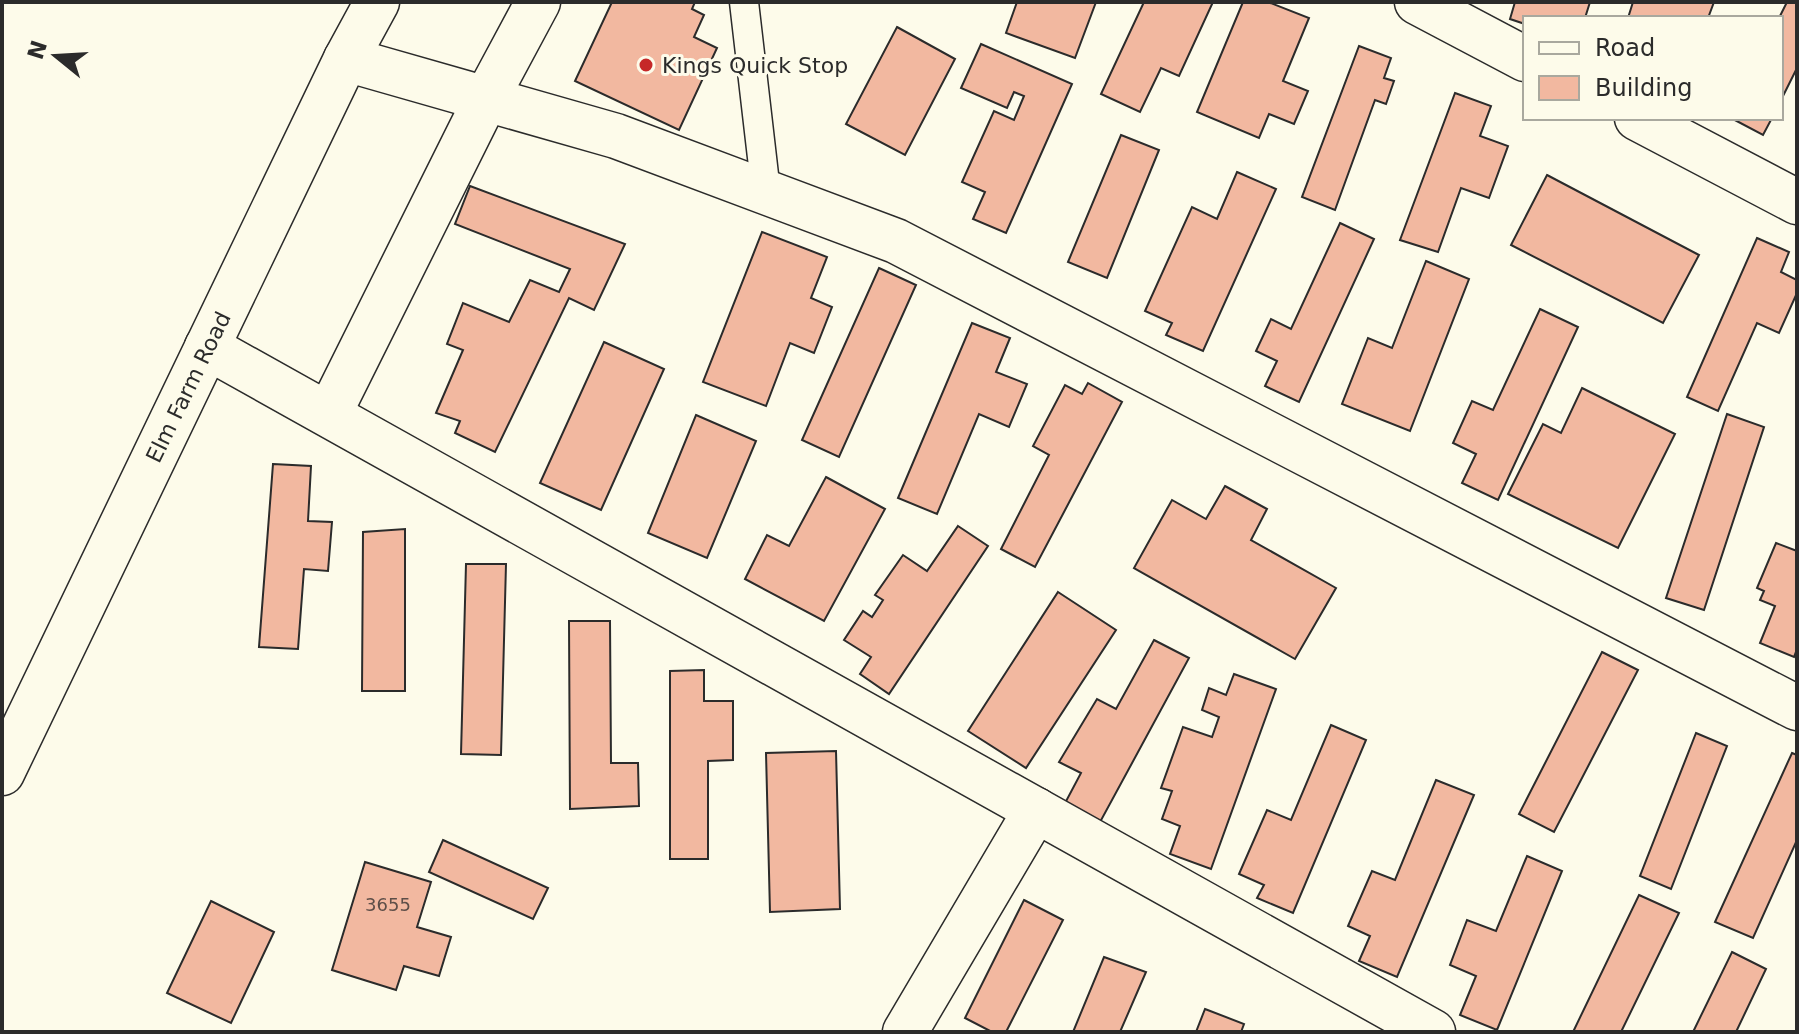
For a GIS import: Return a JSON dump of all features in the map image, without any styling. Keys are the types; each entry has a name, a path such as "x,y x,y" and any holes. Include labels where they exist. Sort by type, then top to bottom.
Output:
{"street":[{"name":"Elm Farm Road","path":"2,773 346,59 377,2"},
{"path":"329,414 486,99 538,2"},
{"path":"1417,2 1523,58"},
{"path":"346,59 616,136 896,241 1797,708"},
{"path":"1641,120 1797,202"},
{"path":"207,347 1433,1032"},
{"path":"905,1032 1036,810"}],"lane":[{"path":"744,2 766,192"}],"building":[{"name":"Kings Quick Stop","path":"612,2 695,2 692,9 704,15 694,37 717,48 679,130 575,81"},
{"path":"1017,2 1096,2 1075,58 1006,33"},
{"path":"1144,2 1213,2 1179,76 1161,68 1140,112 1101,94"},
{"path":"1243,2 1268,2 1309,18 1283,81 1308,91 1294,124 1269,114 1259,138 1197,112"},
{"path":"1515,2 1590,2 1586,16 1523,16 1523,23 1510,19"},
{"path":"1633,2 1714,2 1709,16 1629,16"},
{"path":"1787,2 1797,2 1797,68 1783,96 1783,16 1780,16"},
{"path":"897,27 955,59 905,155 846,124"},
{"path":"981,44 1072,84 1006,233 973,219 985,192 962,182 994,111 1014,120 1024,96 1014,92 1007,108 961,88"},
{"path":"1359,46 1391,58 1384,78 1394,81 1386,104 1375,100 1335,210 1302,197"},
{"path":"1455,93 1491,106 1480,136 1508,146 1489,198 1461,188 1438,252 1400,240"},
{"path":"1735,120 1771,120 1763,135"},
{"path":"1121,135 1159,150 1107,278 1068,262"},
{"path":"1237,172 1276,189 1203,351 1166,335 1172,323 1145,311 1192,207 1217,219"},
{"path":"1547,175 1699,255 1663,323 1511,245"},
{"path":"470,186 625,244 594,310 569,298 495,452 455,433 460,421 436,413 463,350 447,344 463,303 509,322 530,280 559,292 570,269 455,224"},
{"path":"1340,223 1374,239 1299,402 1265,386 1277,361 1256,351 1271,319 1291,329"},
{"path":"762,232 827,257 811,298 832,307 814,353 790,343 766,406 703,382"},
{"path":"1757,238 1789,252 1781,272 1797,280 1797,293 1779,333 1757,323 1718,411 1687,397"},
{"path":"1426,261 1469,279 1410,431 1342,404 1368,338 1392,348"},
{"path":"879,268 916,285 839,457 802,440"},
{"path":"1540,309 1578,327 1498,500 1462,483 1476,454 1453,443 1472,401 1493,410"},
{"path":"972,323 1010,338 996,372 1027,384 1009,427 979,414 937,514 898,498"},
{"path":"604,342 664,369 601,510 540,483"},
{"path":"1088,383 1122,402 1035,567 1001,549 1049,455 1033,446 1065,385 1082,394"},
{"path":"1582,388 1675,434 1618,548 1508,494 1543,424 1561,433"},
{"path":"1727,414 1764,427 1704,610 1666,598"},
{"path":"696,415 756,441 707,558 648,533"},
{"path":"273,464 311,466 308,521 332,522 328,571 304,569 298,649 259,647"},
{"path":"826,477 885,509 824,621 745,579 767,535 789,546"},
{"path":"1225,486 1267,509 1251,540 1336,588 1295,659 1134,568 1172,500 1206,519"},
{"path":"958,526 988,546 889,694 860,674 871,657 844,640 863,611 872,617 883,600 875,595 903,555 927,571"},
{"path":"405,529 405,691 362,691 363,532"},
{"path":"1776,543 1797,551 1797,649 1794,657 1760,643 1775,606 1760,600 1764,591 1757,588"},
{"path":"466,564 506,564 501,755 461,754"},
{"path":"1058,592 1116,630 1026,768 968,731"},
{"path":"569,621 610,621 611,763 638,763 639,806 570,809"},
{"path":"1154,640 1189,658 1099,824 1064,805 1081,773 1059,762 1097,699 1116,709"},
{"path":"1602,652 1638,670 1554,832 1519,814"},
{"path":"704,670 704,701 733,701 733,760 708,761 708,859 670,859 670,671"},
{"path":"1234,674 1276,689 1211,869 1170,854 1180,826 1162,819 1172,791 1161,788 1183,727 1212,737 1219,717 1202,710 1209,688 1226,695"},
{"path":"1331,725 1366,740 1293,913 1257,898 1264,885 1239,874 1267,810 1291,820"},
{"path":"1696,733 1727,746 1671,889 1640,876"},
{"path":"836,751 840,909 770,912 766,753"},
{"path":"1792,753 1797,755 1797,840 1753,938 1715,922"},
{"path":"1436,780 1474,795 1397,977 1359,961 1370,936 1348,926 1372,871 1395,880"},
{"path":"443,840 548,888 533,919 429,872"},
{"path":"1527,856 1562,871 1497,1030 1460,1015 1476,976 1450,965 1467,920 1496,931"},
{"path":"365,862 431,882 417,927 451,937 439,976 404,966 396,990 332,970"},
{"path":"1639,895 1679,913 1621,1032 1573,1032"},
{"path":"1024,900 1063,920 1006,1032 992,1032 965,1018"},
{"path":"211,901 274,932 231,1023 167,993"},
{"path":"1732,952 1766,969 1736,1032 1693,1032"},
{"path":"1104,957 1146,972 1120,1032 1073,1032"},
{"path":"1205,1009 1244,1024 1241,1032 1196,1032"}],"place":[{"name":"Kings Quick Stop","path":"646,65"}]}
